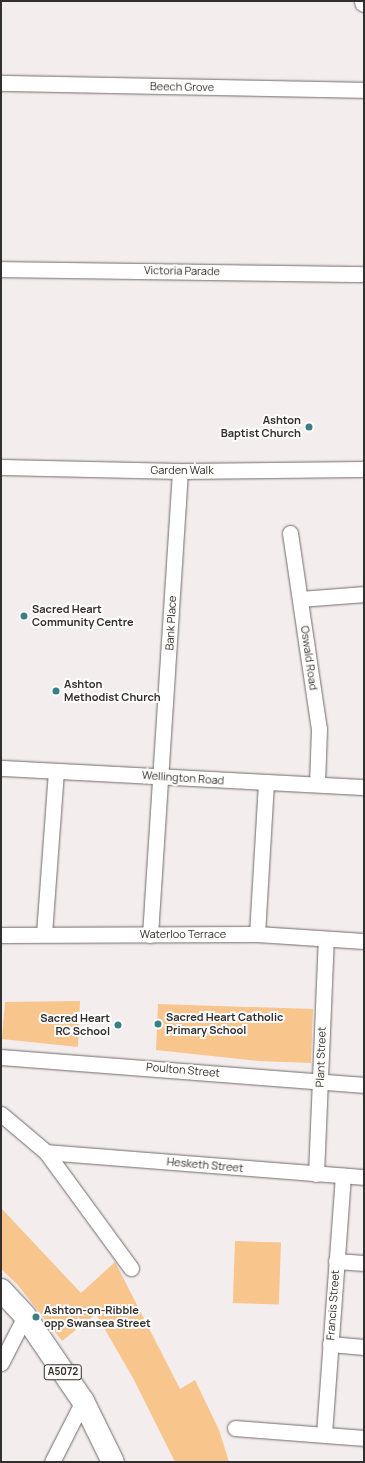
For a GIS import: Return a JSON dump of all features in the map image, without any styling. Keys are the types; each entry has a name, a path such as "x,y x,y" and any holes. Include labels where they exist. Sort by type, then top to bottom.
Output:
{"main road":[{"name":"A5072","path":"1,1290 25,1316 83,1401 113,1462"}],"street":[{"name":"Beech Grove","path":"1,83 364,90"},
{"name":"Victoria Parade","path":"1,269 364,274"},
{"name":"Garden Walk","path":"1,467 180,471 364,469"},
{"name":"Bank Place","path":"150,935 162,776 180,471"},
{"name":"Oswald Road","path":"290,533 301,599 319,729 317,784"},
{"path":"301,599 364,594"},
{"name":"Wellington Road","path":"1,768 364,787"},
{"path":"44,934 56,771"},
{"path":"257,934 266,783"},
{"name":"Waterloo Terrace","path":"1,934 257,934 364,941"},
{"name":"Plant Street","path":"316,1174 326,939"},
{"name":"Poulton Street","path":"1,1057 364,1085"},
{"path":"1,1114 46,1152 131,1268"},
{"name":"Hesketh Street","path":"46,1152 364,1177"},
{"name":"Francis Street","path":"324,1434 342,1176"},
{"path":"336,1261 364,1263"},
{"path":"1,1363 25,1316"},
{"path":"330,1344 364,1347"},
{"path":"52,1462 83,1401"},
{"path":"236,1428 364,1438"}],"shaded area":[{"path":"80,1001 78,1047 2,1039 5,1002"},
{"path":"158,1004 313,1009 311,1063 259,1061 156,1050"},
{"path":"1,1208 81,1293 115,1262 180,1389 195,1380 219,1430 229,1462 175,1462 133,1378 96,1314 62,1341 17,1284 1,1269"},
{"path":"235,1241 281,1243 279,1305 233,1303"}],"place":[{"name":"Ashton Baptist Church","path":"309,427"},
{"name":"Sacred Heart Community Centre","path":"24,616"},
{"name":"Ashton Methodist Church","path":"56,691"},
{"name":"Sacred Heart Catholic Primary School","path":"158,1024"},
{"name":"Sacred Heart RC School","path":"118,1025"},
{"name":"Ashton-on-Ribble opp Swansea Street","path":"36,1317"}]}
